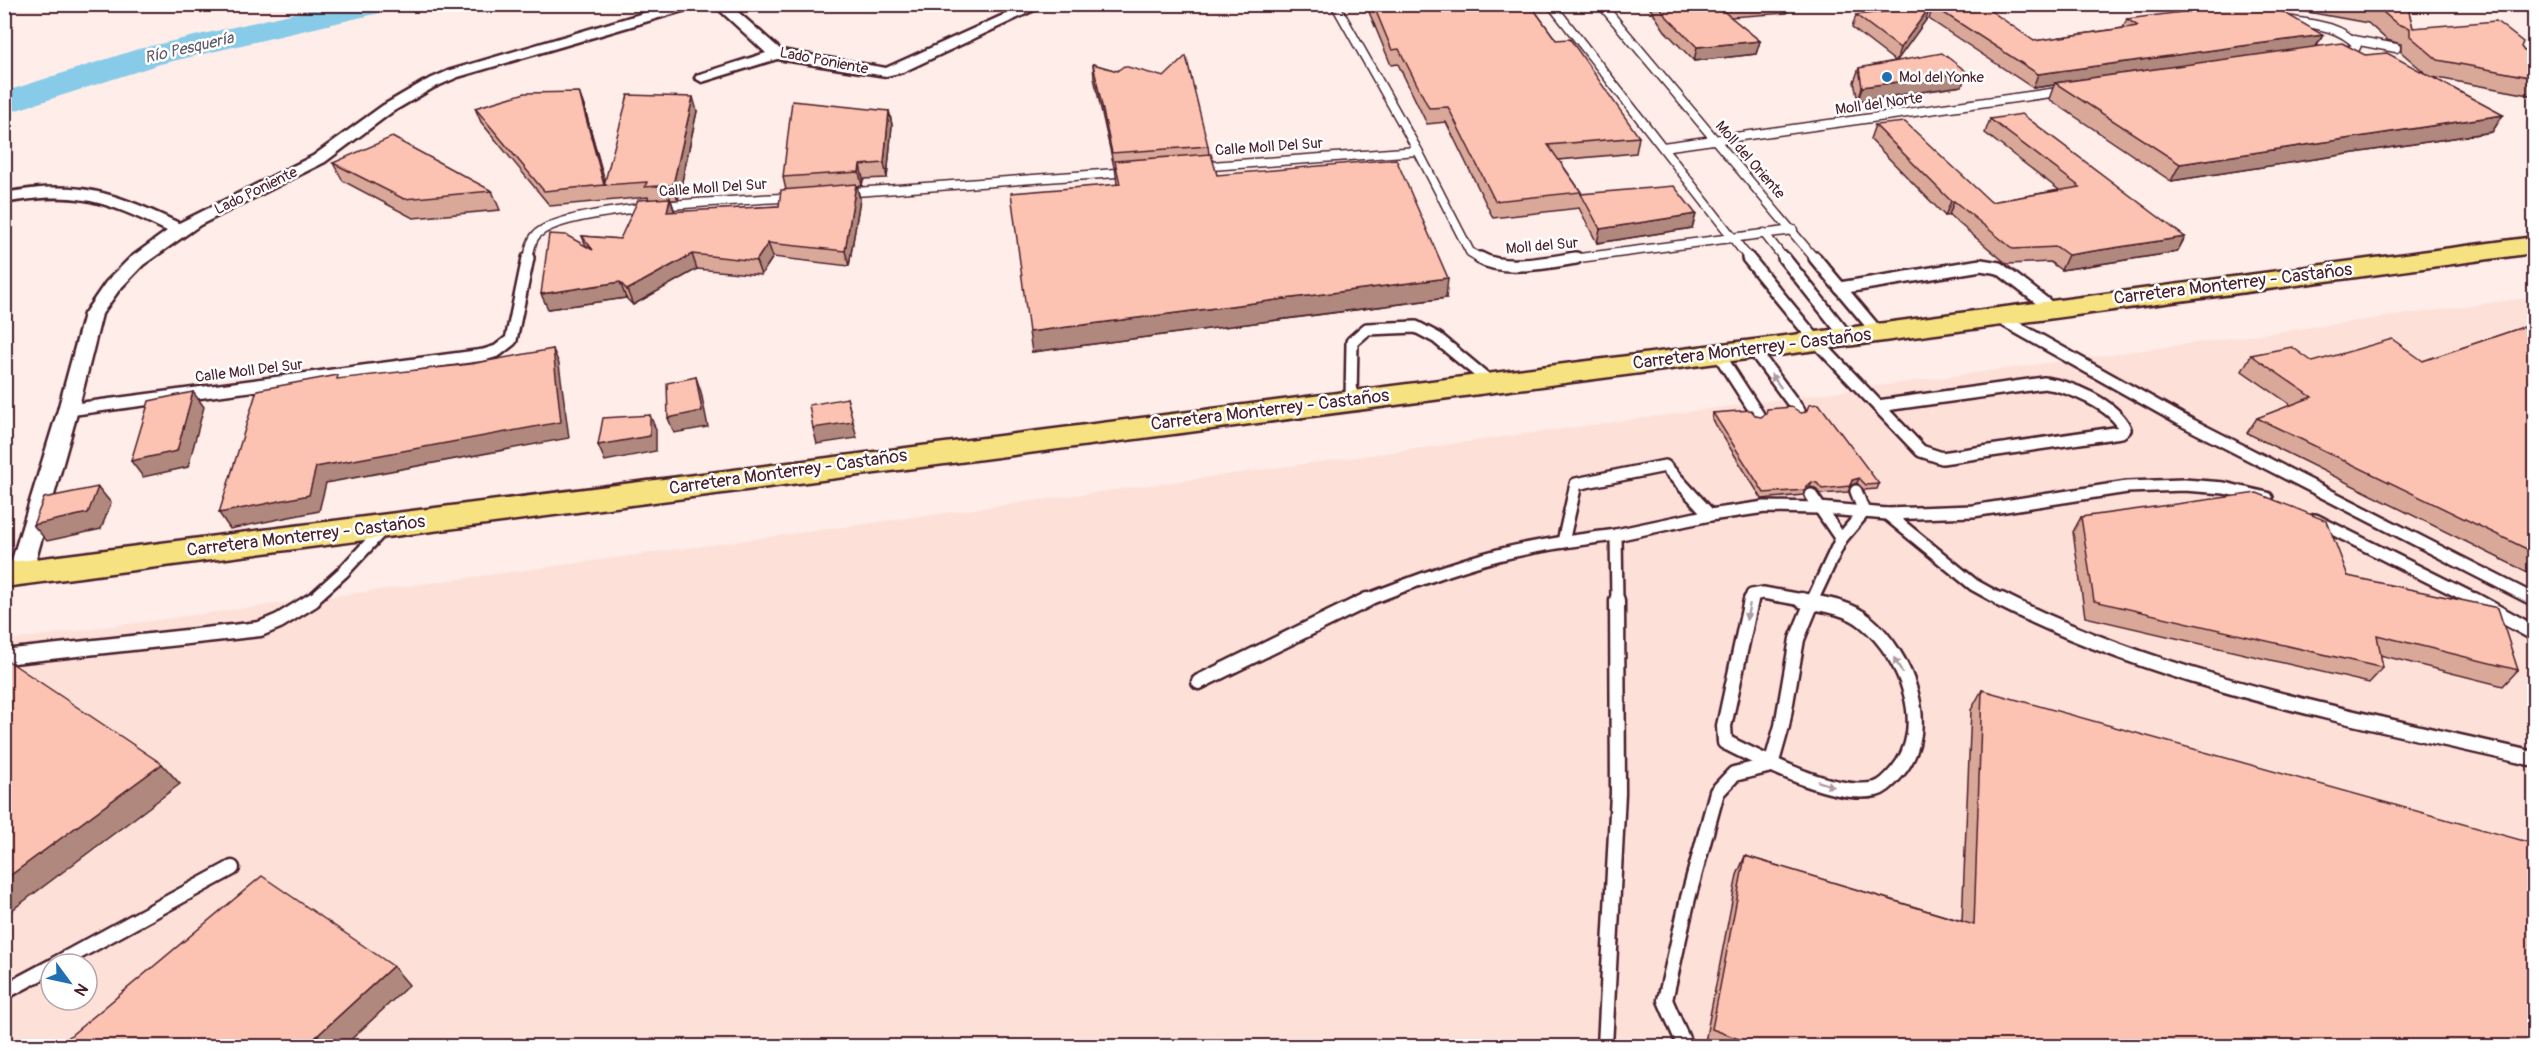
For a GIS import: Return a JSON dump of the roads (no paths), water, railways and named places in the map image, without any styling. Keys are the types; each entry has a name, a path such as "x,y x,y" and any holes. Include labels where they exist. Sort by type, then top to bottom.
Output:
{"main road":[{"name":"Carretera Monterrey - Castaños","path":"12,574 1846,338 2051,308 2535,245"}],"street":[{"name":"Lado Poniente","path":"12,574 68,410 93,314 101,300 118,280 147,254 179,230 319,159 387,109 428,85 483,63 690,4"},
{"name":"Lado Poniente","path":"720,4 776,54 886,72 898,69 1040,4"},
{"path":"702,78 776,54"},
{"path":"4,198 54,189 87,191 129,205 179,230"}],"lane":[{"name":"Moll del Sur","path":"1335,4 1418,151 1470,252 1488,263 1502,265 1546,262 1793,230"},
{"path":"1551,4 1731,237 1815,341 1876,406 1921,452 1942,458 2121,432 2125,429 2121,420 2081,393 2057,384 2044,383 1876,406"},
{"name":"Moll del Oriente","path":"1601,4 1878,333"},
{"path":"2196,4 2241,12"},
{"path":"2275,18 2321,26 2354,39 2396,48"},
{"path":"2332,52 2355,49 2357,45 2354,39"},
{"name":"Moll del Norte","path":"1663,147 2071,90"},
{"name":"Calle Moll Del Sur","path":"1183,168 1418,151"},
{"path":"830,194 1136,172"},
{"name":"Calle Moll Del Sur","path":"68,410 484,355 496,351 511,340 532,240 538,233 557,222 612,211 807,196"},
{"path":"1764,233 1846,338"},
{"path":"1840,288 1981,265 1999,268 2051,308"},
{"path":"1997,316 2180,419 2535,600"},
{"path":"1351,400 1352,342 1367,329 1416,327 1437,338 1490,382"},
{"path":"1753,350 1799,411"},
{"path":"1718,353 1758,415"},
{"path":"1563,542 1576,484 1665,466 1710,515"},
{"path":"1199,682 1364,601 1418,580 1500,555 1563,542 1616,535 1710,515 1765,507 1818,508 1887,514 1973,511 2127,487 2184,484 2224,488 2282,503"},
{"path":"1856,491 1864,512"},
{"path":"1811,495 1841,540"},
{"path":"1771,765 1782,726 1797,639 1804,618 1841,540 1864,512"},
{"path":"1887,514 1974,585 2003,601 2103,645 2228,687 2535,759"},
{"path":"2302,514 2496,611 2535,633"},
{"path":"4,657 248,630 279,623 308,605 386,526"},
{"path":"1605,1047 1618,793 1616,535"},
{"path":"1763,593 1813,602 1861,618 1872,627 1891,653 1902,671 1911,694 1916,723 1911,756 1904,769 1879,789 1859,791 1836,787 1771,765 1725,742 1724,726 1752,595 1763,593"},
{"path":"1685,1047 1665,1000 1688,898 1716,792 1734,774 1771,765"},
{"path":"78,952 232,868"},
{"path":"4,992 39,973"}],"waterway":[{"name":"Río Pesquería","path":"4,104 150,56 377,4"}],"place":[{"name":"Mol del Yonke","path":"1887,77"}]}
